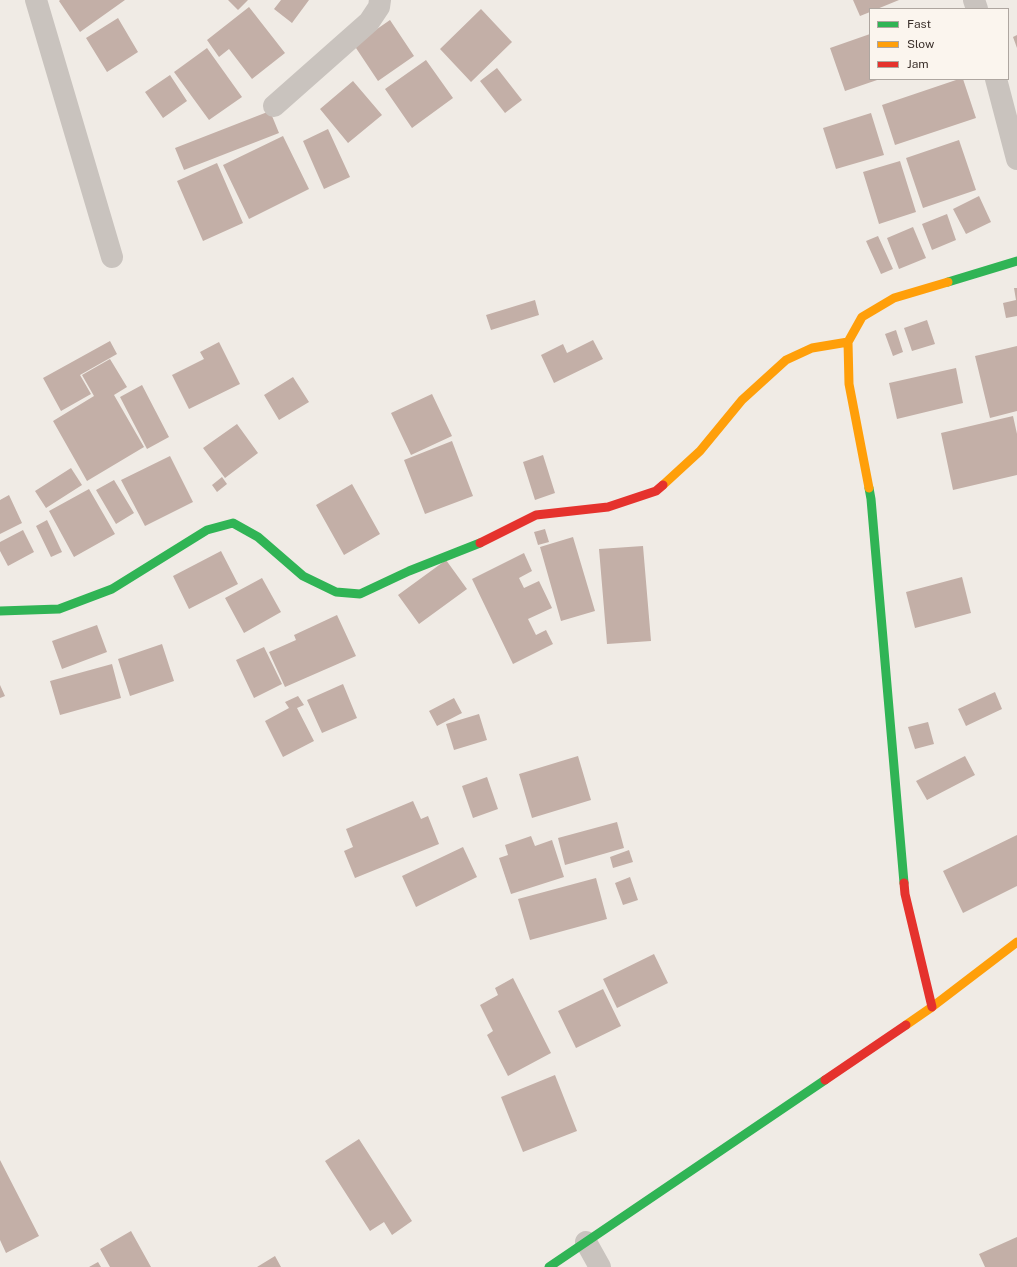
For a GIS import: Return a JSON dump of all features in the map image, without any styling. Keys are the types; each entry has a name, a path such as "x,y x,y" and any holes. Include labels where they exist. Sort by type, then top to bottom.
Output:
{"street":[{"path":"36,0 112,257"},
{"path":"274,106 369,22 379,7 380,0"},
{"path":"996,80 1017,159"},
{"path":"932,1007 905,894 871,499 849,384 848,342 862,317 894,298 1017,261"},
{"path":"0,611 59,609 112,590 207,530 233,523 258,537 303,576 336,592 360,594 409,571 483,542 536,515 608,507 656,491 700,451 742,400 786,360 812,348 848,342"},
{"path":"549,1267 932,1007 1017,942"},
{"path":"586,1242 600,1267"}],"building":[{"path":"125,0 80,32 59,1"},
{"path":"228,0 248,0 238,10"},
{"path":"281,0 309,0 292,23 274,9"},
{"path":"853,0 899,0 879,8 869,8 869,12 860,16"},
{"path":"249,7 285,53 252,79 229,49 219,57 207,40"},
{"path":"481,9 512,42 471,82 440,49"},
{"path":"118,18 138,52 107,72 86,38"},
{"path":"390,20 414,56 378,81 354,45"},
{"path":"869,34 869,80 877,80 845,91 830,48"},
{"path":"1017,35 1017,48 1013,37"},
{"path":"207,48 242,97 209,120 174,72"},
{"path":"426,60 453,98 412,128 385,89"},
{"path":"497,68 522,100 505,113 480,81"},
{"path":"170,75 187,101 163,118 145,92"},
{"path":"956,80 963,80 976,118 895,145 882,105"},
{"path":"353,81 382,115 348,143 320,109"},
{"path":"270,111 279,133 184,170 175,148"},
{"path":"871,113 884,155 836,169 823,128"},
{"path":"328,129 350,177 324,189 303,141"},
{"path":"283,136 309,189 249,219 223,165"},
{"path":"959,140 976,190 923,208 906,158"},
{"path":"900,161 916,212 879,224 863,172"},
{"path":"217,163 243,223 203,241 177,181"},
{"path":"979,196 991,222 966,234 953,209"},
{"path":"947,214 956,240 932,250 922,224"},
{"path":"913,227 926,258 899,269 887,238"},
{"path":"878,236 893,269 881,274 866,241"},
{"path":"1014,288 1017,288 1017,316 1006,318 1003,303 1016,300"},
{"path":"535,300 539,315 491,330 486,315"},
{"path":"927,320 935,344 912,351 904,328"},
{"path":"896,330 903,352 893,356 885,334"},
{"path":"593,340 603,359 554,383 541,355 563,344 567,353"},
{"path":"110,341 117,354 80,375 91,394 61,411 43,378"},
{"path":"219,342 240,384 189,409 172,375 204,359 200,352"},
{"path":"1017,346 1017,411 990,418 975,356"},
{"path":"110,359 127,387 114,395 144,447 87,481 53,421 94,396 82,375"},
{"path":"956,368 963,403 897,419 889,383"},
{"path":"293,377 309,402 279,420 264,395"},
{"path":"142,385 169,437 147,449 120,397"},
{"path":"432,394 452,436 411,455 391,413"},
{"path":"1013,416 1017,434 1017,475 953,490 941,433"},
{"path":"237,424 258,453 225,478 203,448"},
{"path":"452,441 473,496 425,514 404,460"},
{"path":"543,455 555,493 535,500 523,462"},
{"path":"170,456 193,502 145,526 121,480"},
{"path":"71,468 82,485 46,508 35,491"},
{"path":"222,477 227,484 217,492 212,485"},
{"path":"114,480 134,513 116,524 96,490"},
{"path":"352,484 380,534 344,555 316,505"},
{"path":"89,489 115,534 74,557 49,511"},
{"path":"9,495 22,523 0,534 0,500"},
{"path":"47,520 62,552 51,557 36,526"},
{"path":"545,529 549,542 538,545 534,532"},
{"path":"23,530 34,552 8,566 0,551 0,542"},
{"path":"573,537 595,611 561,621 540,547"},
{"path":"643,546 651,641 607,644 599,549"},
{"path":"221,551 238,584 189,609 173,576"},
{"path":"524,553 532,571 519,578 524,588 539,581 552,608 528,619 536,635 546,630 553,644 513,664 472,579"},
{"path":"446,560 467,589 419,624 398,595"},
{"path":"962,577 971,613 915,628 906,592"},
{"path":"262,578 281,612 244,633 225,598"},
{"path":"337,615 356,656 285,687 269,652 296,640 294,635"},
{"path":"97,625 107,652 62,669 52,641"},
{"path":"162,644 174,681 130,696 118,659"},
{"path":"264,647 282,684 254,698 236,660"},
{"path":"112,664 121,698 60,715 50,681"},
{"path":"343,684 357,718 322,733 307,700"},
{"path":"0,685 5,696 0,698"},
{"path":"995,692 1002,709 966,726 958,709"},
{"path":"298,696 304,705 297,708 314,741 283,757 265,721 289,708 285,702"},
{"path":"454,698 462,713 437,726 429,711"},
{"path":"479,714 487,740 454,750 446,724"},
{"path":"928,722 934,744 915,749 908,727"},
{"path":"578,756 591,800 532,818 519,774"},
{"path":"965,756 975,775 927,800 916,781"},
{"path":"487,777 498,809 473,818 462,786"},
{"path":"413,801 421,819 428,816 439,844 355,878 344,851 353,847 346,829"},
{"path":"617,822 624,848 565,865 558,838"},
{"path":"1017,835 1017,886 963,913 943,871"},
{"path":"531,836 535,846 552,840 564,877 511,894 499,858 508,855 505,845"},
{"path":"463,847 477,877 416,907 402,876"},
{"path":"629,850 633,862 613,868 610,857"},
{"path":"630,877 638,900 623,905 615,883"},
{"path":"596,878 607,919 530,940 518,899"},
{"path":"654,954 668,983 617,1008 603,979"},
{"path":"513,978 551,1053 508,1076 487,1035 493,1031 480,1005 498,995 495,988"},
{"path":"603,989 621,1026 576,1048 558,1011"},
{"path":"555,1075 577,1131 523,1152 501,1097"},
{"path":"359,1139 412,1221 392,1235 384,1222 370,1231 325,1161"},
{"path":"0,1160 39,1236 6,1253 0,1240"},
{"path":"131,1231 151,1267 110,1267 100,1249"},
{"path":"1017,1237 1017,1267 985,1267 979,1254"},
{"path":"275,1256 281,1267 257,1267"},
{"path":"98,1262 101,1267 89,1267"}],"traffic: fast":[{"path":"948,282 1017,261"},
{"path":"869,488 904,883"},
{"path":"0,611 59,609 112,589 207,530 233,523 258,537 303,576 336,592 360,594 409,571 480,543"},
{"path":"549,1267 825,1080"}],"traffic: slow":[{"path":"869,488 849,384 848,342 862,317 894,298 948,282"},
{"path":"663,485 700,451 742,400 786,360 812,348 848,342"},
{"path":"906,1025 1017,942"}],"traffic: jam":[{"path":"480,543 536,515 608,507 656,491 663,485"},
{"path":"904,883 905,894 932,1007"},
{"path":"825,1080 906,1025"}]}
